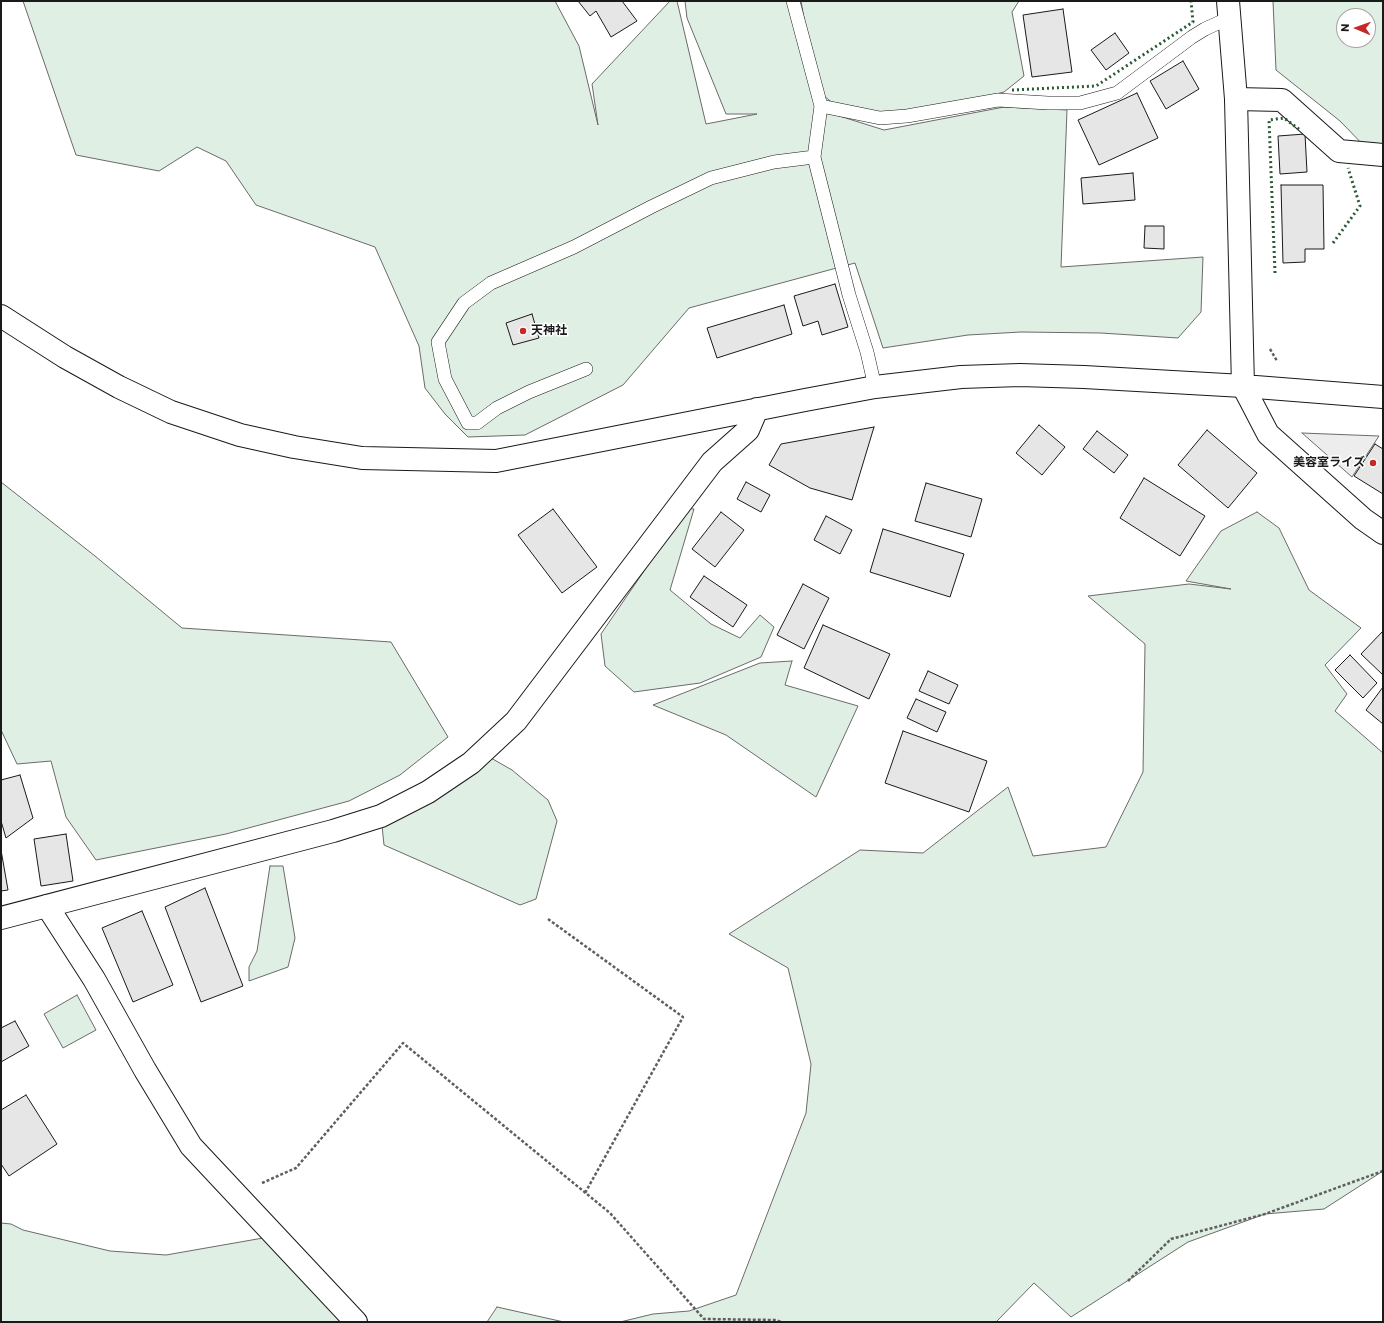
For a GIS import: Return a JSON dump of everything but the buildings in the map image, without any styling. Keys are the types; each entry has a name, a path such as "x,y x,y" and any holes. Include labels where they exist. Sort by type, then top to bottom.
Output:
{"street":[{"path":"1229,9 1236,99 1243,386 1268,434 1363,519 1383,533"},
{"path":"1236,99 1282,100 1339,151 1383,155"},
{"path":"1,316 112,384 171,412 240,435 294,447 362,458 496,461 757,408 875,387 961,377 1020,375 1084,376 1383,397"},
{"path":"1,918 333,831 381,816 428,792 471,762 516,721 712,462 748,430 757,408"},
{"path":"47,906 94,979 145,1070 191,1146 356,1322"}],"lane":[{"path":"793,1 821,106 814,157 849,295 867,352 875,387"},
{"path":"821,106 880,118 907,116 998,100 1080,103 1118,93 1192,37 1205,29 1229,9"},
{"path":"586,369 529,392 497,408 477,423 468,422 445,379 438,342 464,304 491,283 574,247 711,178 774,162 814,157"}],"path":[{"path":"1268,345 1278,362"},
{"path":"548,919 683,1017 585,1193"},
{"path":"235,1194 296,1168 403,1044 610,1213 704,1319 776,1320 781,1322"},
{"path":"1128,1281 1171,1239 1265,1214 1383,1171"}],"green space":[{"path":"23,1 555,1 579,46 598,125 592,84 670,1 677,1 706,124 757,114 726,114 687,18 685,1 793,1 815,83 801,1 1019,1 1012,12 1024,76 1004,92 907,116 841,110 817,90 821,106 814,108 884,130 1004,107 1067,110 1061,267 1203,257 1201,312 1178,338 1101,333 1021,332 968,335 883,348 855,263 689,308 623,385 525,435 468,437 445,414 425,388 419,346 375,247 256,205 226,161 197,147 159,171 76,155"},
{"path":"1273,1 1383,1 1383,157 1372,154 1340,121 1276,70"},
{"path":"1,482 95,556 182,628 391,642 448,737 400,775 349,801 226,834 96,860 66,817 51,761 17,764 1,730"},
{"path":"687,508 694,509 670,590 711,624 740,638 760,615 774,627 761,657 700,683 634,692 605,666 601,634"},
{"path":"1257,512 1279,528 1309,590 1361,628 1325,665 1347,694 1335,711 1383,753 1383,1171 1324,1209 1265,1214 1188,1242 1071,1317 1034,1283 996,1322 620,1322 653,1314 689,1311 736,1295 806,1113 811,1064 788,968 729,934 860,850 923,853 1008,787 1033,856 1106,847 1143,772 1145,644 1088,596 1189,584 1231,589 1186,581 1221,531"},
{"path":"792,661 785,685 858,706 816,797 726,735 653,705 760,663"},
{"path":"491,758 512,770 548,800 557,821 536,899 520,905 384,845 381,816"},
{"path":"270,866 283,866 295,938 288,967 249,981 249,967 257,951"},
{"path":"77,995 96,1030 63,1048 44,1014"},
{"path":"1,1223 11,1224 23,1230 110,1251 166,1255 263,1238 362,1322 1,1322"},
{"path":"497,1307 564,1322 487,1322"}],"shaded area":[{"path":"1302,433 1379,436 1352,477"}],"hedge":[{"path":"1012,90 1096,86 1193,22 1191,1"},
{"path":"1275,273 1269,120 1284,118 1300,130"},
{"path":"1333,243 1360,206 1348,168"}],"place":[{"name":"天神社","path":"523,331"},
{"name":"美容室ライズ","path":"1373,463"}]}
